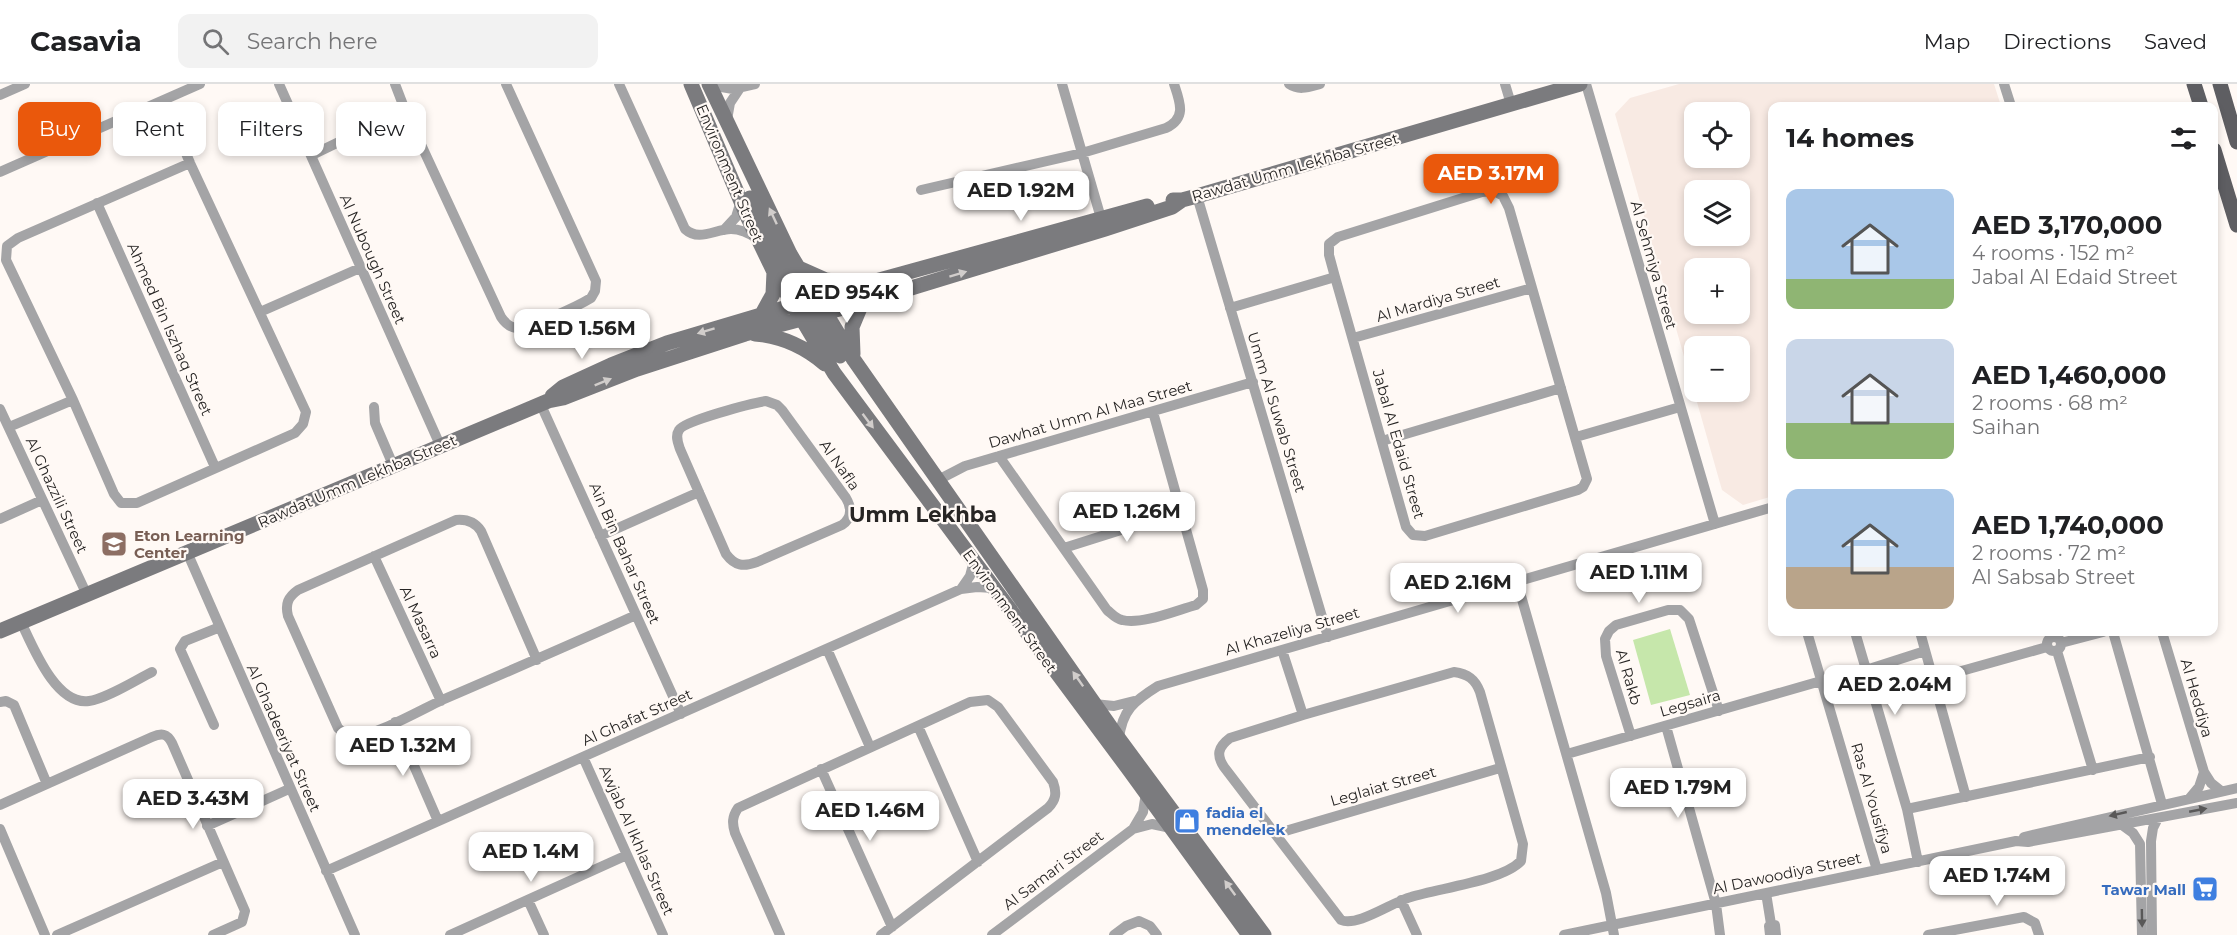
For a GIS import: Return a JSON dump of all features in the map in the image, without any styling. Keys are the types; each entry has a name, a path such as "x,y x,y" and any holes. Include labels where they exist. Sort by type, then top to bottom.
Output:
{"main road":[{"path":"2194,84 2200,102"},
{"path":"2220,84 2237,142"},
{"path":"2218,163 2237,225"}],"street":[{"path":"0,95 26,84"},
{"path":"0,172 200,84"},
{"name":"Al Nubough Street","path":"279,84 287,102"},
{"path":"395,84 402,102"},
{"path":"426,156 501,318 512,327 525,327 591,298 596,291 596,281 506,84"},
{"path":"619,84 685,229 699,235 724,230 742,231 758,239"},
{"name":"Environment Street","path":"691,84 774,272 804,302 813,316 854,360 1094,704 1264,935"},
{"path":"710,84 725,88 740,88 755,84"},
{"name":"Environment Street","path":"710,84 799,268 804,302 813,316 834,373 1249,935"},
{"path":"1062,84 1103,223"},
{"path":"921,190 1082,153 1173,124 1181,111 1174,84"},
{"path":"1289,84 1295,88 1320,84"},
{"path":"1505,84 1511,104"},
{"name":"Rawdat Umm Lekhba Street","path":"0,632 440,445 638,369 745,334 862,303 1164,201 1189,198 1580,84"},
{"name":"Al Sehmiya Street","path":"1586,84 1715,524"},
{"path":"2004,84 2010,102"},
{"path":"727,122 730,103 740,88"},
{"path":"164,100 190,164 306,412 303,424 295,433 137,503 121,503 114,494 73,400 6,260 8,246 18,238 190,164"},
{"path":"705,115 717,130 804,302"},
{"name":"Al Nubough Street","path":"312,156 440,445"},
{"name":"Jabal Al Edaid Street","path":"1494,191 1503,196 1576,437 1587,479 1583,487 1418,536 1413,535 1406,527 1335,277 1328,249 1332,240 1471,196 1494,191"},
{"name":"Umm Al Suwab Street","path":"1189,198 1230,308 1329,636"},
{"path":"724,230 736,217 741,201"},
{"name":"Ahmed Bin Iszhaq Street","path":"97,203 216,467"},
{"name":"Rawdat Umm Lekhba Street","path":"545,403 563,387 641,352 865,284 1103,223"},
{"path":"260,312 360,268"},
{"path":"799,268 826,280 865,284"},
{"path":"762,314 773,294 774,272"},
{"path":"1230,308 1335,277"},
{"name":"Al Mardiya Street","path":"1353,338 1532,288"},
{"path":"854,360 852,327 862,303"},
{"path":"813,316 885,422 921,470 938,480"},
{"path":"745,334 770,336 795,344 816,357 834,373"},
{"name":"Dawhat Umm Al Maa Street","path":"938,480 958,469 999,456 1253,382"},
{"path":"1382,441 1561,388"},
{"path":"9,427 73,400"},
{"name":"Al Nafla","path":"758,402 772,402 782,410 846,498 850,513 849,518 842,525 757,562 742,566 735,564 726,554 699,492 678,443 679,430 690,422 758,402"},
{"name":"Ain Bin Bahar Street","path":"545,403 600,536 681,714"},
{"path":"374,407 375,423 393,465"},
{"path":"1576,437 1680,407"},
{"name":"Al Ghazzili Street","path":"0,409 87,595"},
{"path":"999,456 1107,610 1120,620 1141,620 1196,605 1203,599 1203,591 1154,412"},
{"path":"600,536 699,492"},
{"path":"0,519 42,500"},
{"name":"Al Khazeliya Street","path":"1094,704 1114,706 1134,701 1158,686 1768,508"},
{"path":"1064,548 1181,511"},
{"path":"537,660 481,531 473,523 462,519 298,590 291,594 286,609 342,733 359,737 537,660 636,615"},
{"name":"Al Ghadeeriyat Street","path":"187,552 355,935"},
{"name":"Al Masarra","path":"374,556 441,701"},
{"path":"961,589 970,576 974,561"},
{"path":"1517,582 1606,892 1613,929"},
{"name":"Al Ghafat Street","path":"326,871 961,589 993,588"},
{"name":"Al Rakb","path":"1631,736 1606,656 1605,639 1616,625 1668,610 1680,610 1689,619 1719,711"},
{"path":"21,622 58,689 76,700 96,699 152,672"},
{"path":"214,725 180,649 185,641 220,627"},
{"name":"Ras Al Yousifiya","path":"1808,636 1848,765 1877,870"},
{"path":"1856,636 1907,809 1918,862"},
{"path":"1921,636 1966,797"},
{"path":"1933,679 2054,642 2083,636"},
{"path":"2114,636 2162,804"},
{"name":"Al Heddiya","path":"2163,636 2204,772 2211,783 2222,791"},
{"path":"2054,642 2093,770"},
{"path":"827,649 870,747"},
{"path":"1282,650 1303,715"},
{"path":"1866,670 1925,651"},
{"path":"1454,672 1470,677 1476,684 1522,844 1521,861 1504,873 1401,900 1358,920 1347,922 1341,920 1219,759 1218,751 1222,743 1230,738 1303,715 1454,672"},
{"name":"Legsaira","path":"1567,754 1821,681"},
{"path":"780,935 732,824 733,815 738,808 970,702 988,700 1001,712 1053,782 1056,794 1053,803 881,935"},
{"path":"0,702 6,701 14,705 47,784"},
{"path":"1119,739 1123,719 1134,701"},
{"path":"395,722 438,820"},
{"path":"918,726 978,862"},
{"path":"1666,726 1716,904 1720,935"},
{"path":"0,805 162,734 166,735 172,743 246,915 242,922 213,935"},
{"name":"Awjab Al Ikhlas Street","path":"583,757 663,935"},
{"path":"1907,809 2150,758"},
{"name":"Leglaiat Street","path":"1275,834 1500,768"},
{"path":"821,769 892,927"},
{"path":"2188,799 2199,788 2204,772"},
{"name":"Al Dawoodiya Street","path":"1564,935 1613,929 1766,892 2016,842 2038,833 2237,788"},
{"path":"208,829 290,791"},
{"name":"Al Samari Street","path":"992,935 1133,829 1143,812 1146,793"},
{"name":"Al Dawoodiya Street","path":"2016,842 2028,842 2237,803"},
{"path":"2142,935 2140,844 2141,822 2146,808"},
{"path":"2152,935 2151,842 2158,818"},
{"path":"1133,829 1152,824 1171,828"},
{"path":"2121,825 2133,833 2140,844"},
{"path":"0,829 45,935"},
{"path":"450,935 627,855"},
{"path":"57,935 223,862"},
{"path":"1766,892 1770,929"},
{"path":"528,900 544,935"},
{"path":"1401,900 1417,935"},
{"path":"1935,934 2024,917 2035,923 2039,935"},
{"path":"1114,935 1126,926 1139,921 1150,926 1157,935"},
{"path":"1770,929 1775,925 1776,935"}],"shaded area":[{"path":"1679,84 1994,84 2000,102 1768,102 1768,498 1743,505 1722,490 1697,402 1750,402 1750,336 1684,336 1684,356 1615,114 1630,98"}],"green space":[{"path":"1670,629 1690,695 1651,705 1633,640"}],"place":[{"name":"Eton Learning Center","path":"114,544"},
{"name":"fadia el mendelek","path":"1187,821"},
{"name":"Tawar Mall","path":"2205,889"}],"district":[{"name":"Umm Lekhba","path":"923,514"}]}
